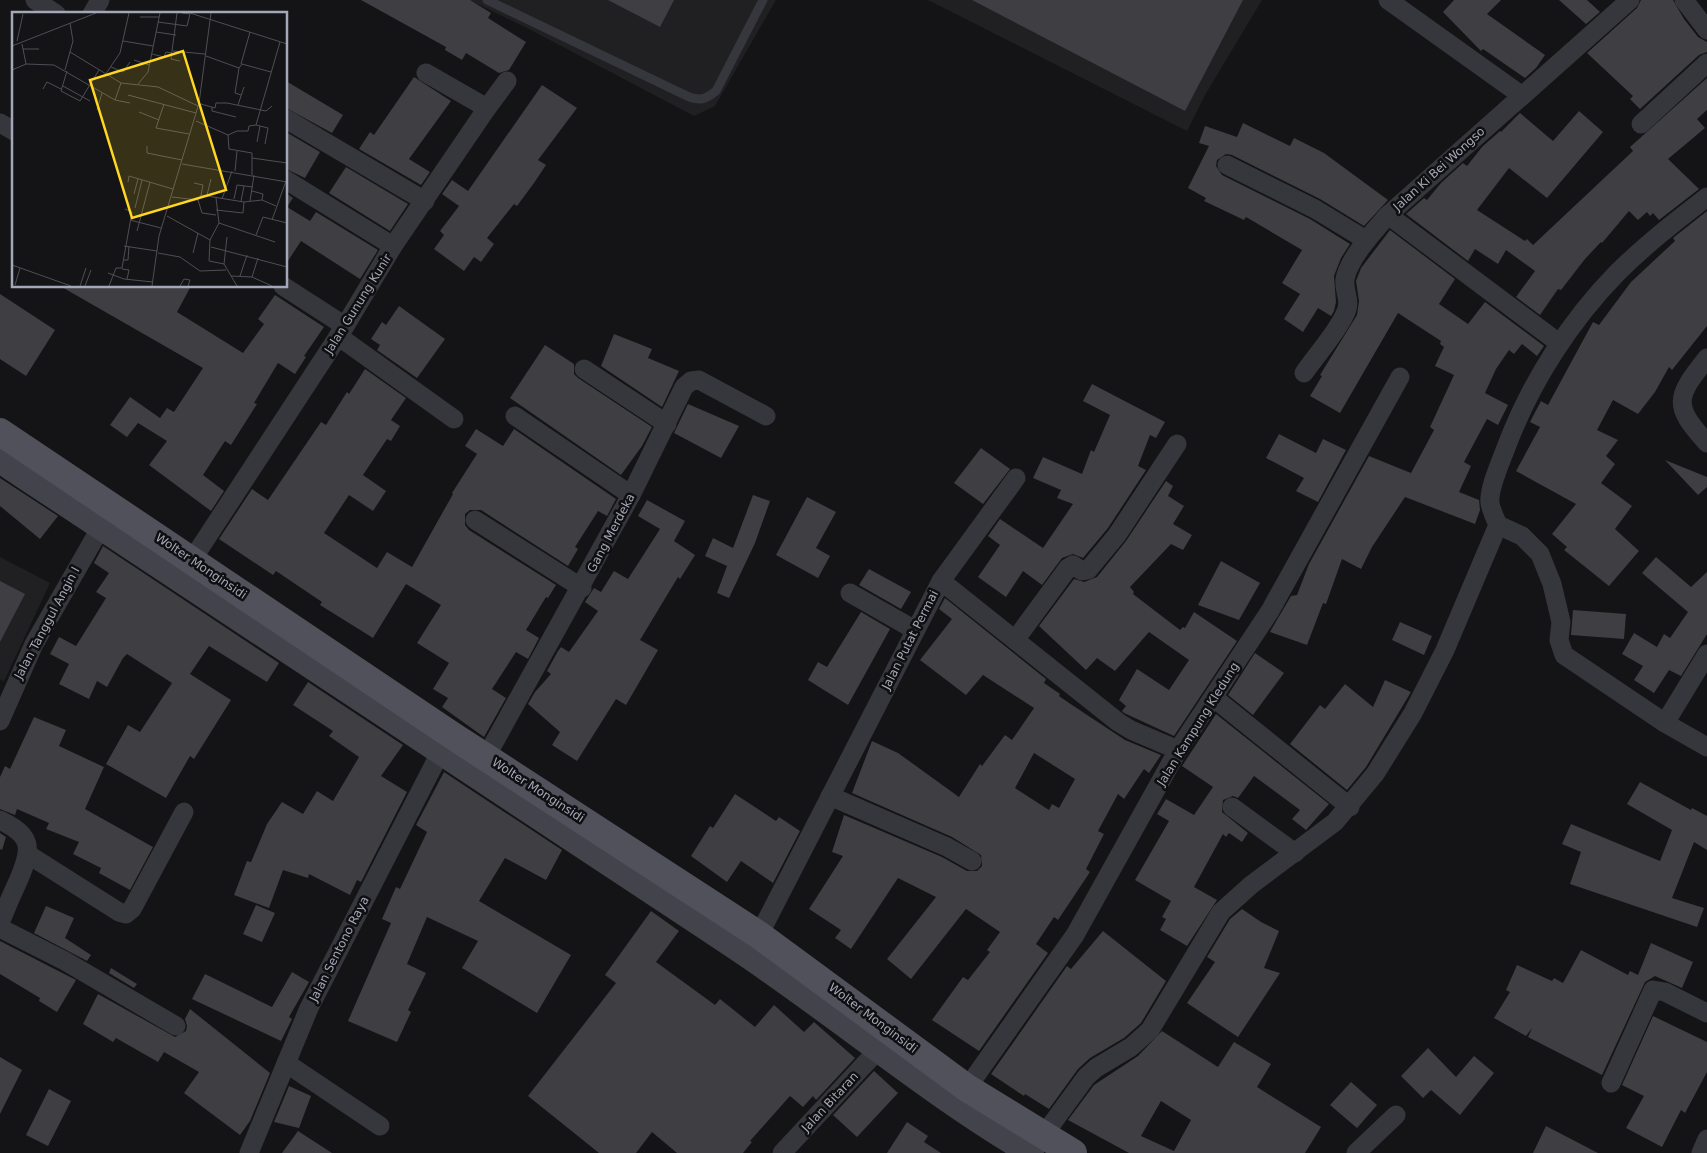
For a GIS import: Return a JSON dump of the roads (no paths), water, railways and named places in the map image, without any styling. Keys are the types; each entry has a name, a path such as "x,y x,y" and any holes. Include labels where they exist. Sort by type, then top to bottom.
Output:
{"main road":[{"name":"Wolter Monginsidi","path":"0,432 192,560 497,772 878,1051 994,1131 1073,1153"},
{"name":"Wolter Monginsidi","path":"0,460 441,751 497,772 759,934 967,1088 1037,1144"}],"street":[{"path":"35,0 53,12"},
{"path":"93,12 100,0"},
{"path":"1388,0 1521,95"},
{"name":"Jalan Ki Bei Wongso","path":"1304,373 1344,316 1349,301 1345,279 1366,240 1388,215 1630,0"},
{"path":"1684,0 1707,30"},
{"path":"1642,124 1707,63"},
{"path":"426,73 487,108"},
{"name":"Jalan Gunung Kunir","path":"192,560 342,331 393,246 506,81"},
{"path":"288,120 425,201"},
{"path":"0,123 12,130"},
{"path":"1227,165 1315,209 1366,240"},
{"path":"288,181 393,246"},
{"path":"1037,1144 1086,1077 1096,1068 1130,1047 1150,1030 1221,912 1251,885 1318,837 1350,807 1375,774 1413,713 1445,650 1498,525 1490,502 1495,478 1515,425 1538,377 1559,343 1616,274 1660,234 1707,197"},
{"path":"1388,215 1559,343"},
{"path":"286,288 454,419"},
{"path":"1707,358 1686,386 1682,406 1688,422 1707,442"},
{"path":"584,369 667,424"},
{"name":"Jalan Kampung Kledung","path":"967,1088 1075,935 1178,750 1270,611 1400,377"},
{"name":"Gang Merdeka","path":"497,772 582,588 631,495 684,387 690,380 699,380 766,416"},
{"path":"514,416 631,495"},
{"path":"1015,640 1068,568 1073,565 1085,572 1117,535 1177,444"},
{"path":"941,581 1016,478"},
{"path":"475,520 582,588"},
{"path":"1498,525 1522,536 1540,554 1552,584 1561,622 1559,640 1564,654 1665,723 1707,746"},
{"name":"Jalan Tanggul Angin I","path":"0,722 34,644 101,527"},
{"name":"Jalan Putat Permai","path":"759,934 941,581 1118,722 1131,730 1178,750"},
{"path":"850,593 916,630"},
{"path":"1665,723 1707,654"},
{"path":"1214,698 1350,807"},
{"name":"Jalan Sentono Raya","path":"249,1153 323,979 441,751"},
{"path":"830,796 947,847 972,861"},
{"path":"1232,807 1295,853"},
{"path":"29,855 119,912 126,914 132,909 184,812"},
{"path":"0,820 14,826 25,838 29,855 0,923"},
{"path":"0,928 65,961 176,1026"},
{"path":"1611,1083 1653,990 1666,992 1707,1013"},
{"name":"Jalan Bitaran","path":"782,1153 878,1051"},
{"path":"286,1063 380,1126"},
{"path":"1356,1153 1396,1115"},
{"path":"1701,1153 1707,1139"}],"lane":[{"path":"487,0 687,96 701,100 716,90 763,0"}]}
